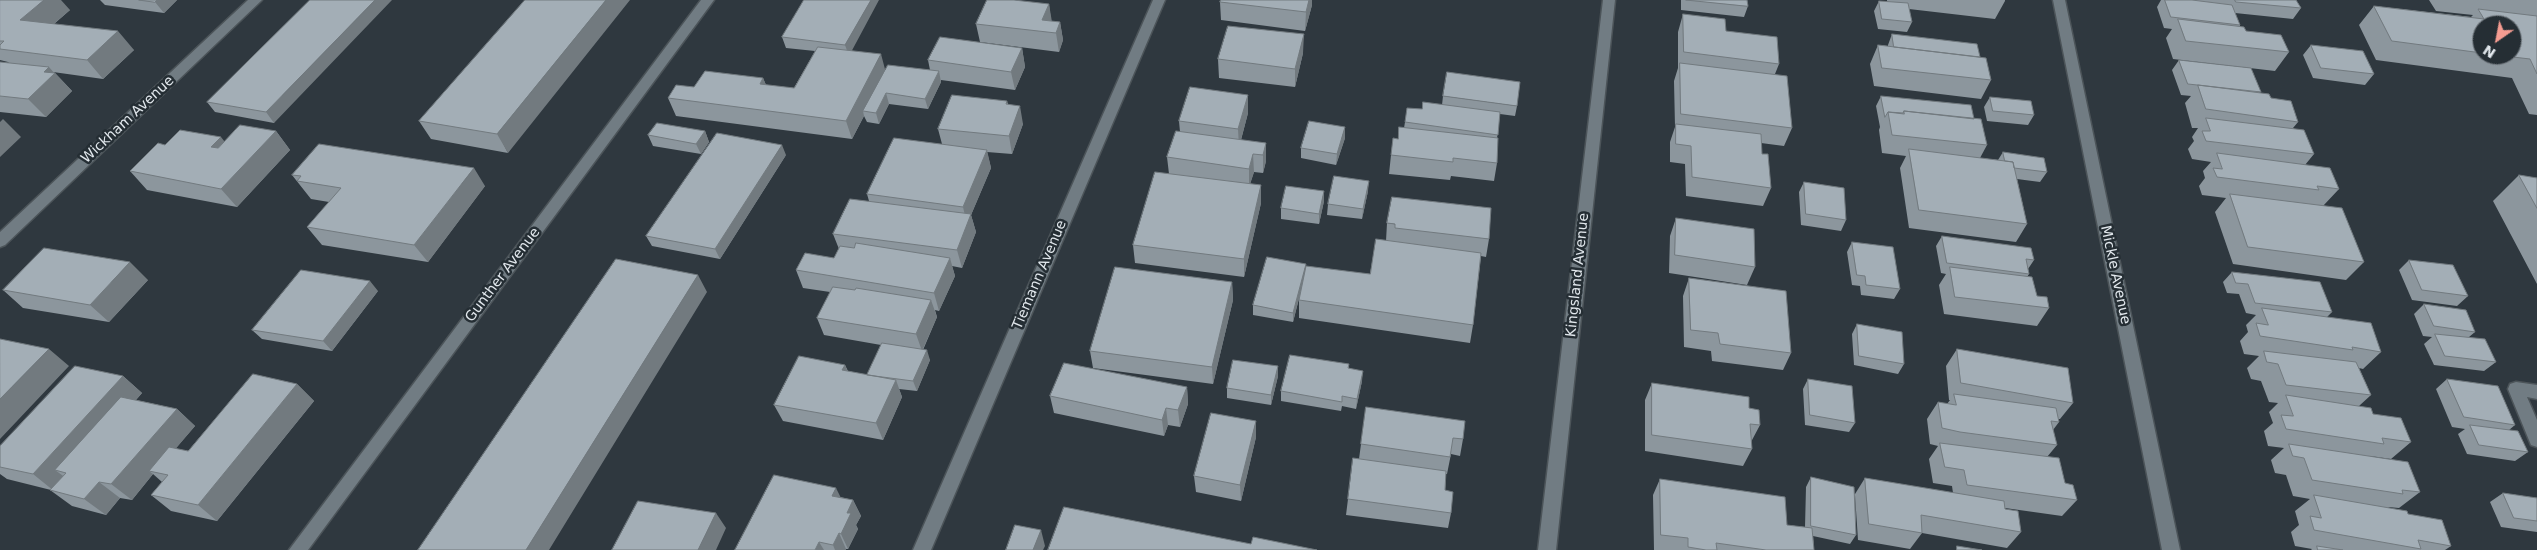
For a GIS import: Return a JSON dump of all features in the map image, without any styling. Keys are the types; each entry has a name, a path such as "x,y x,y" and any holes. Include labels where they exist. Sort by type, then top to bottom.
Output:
{"street":[{"name":"Wickham Avenue","path":"0,241 256,0"},
{"name":"Gunther Avenue","path":"298,550 708,0"},
{"name":"Tiemann Avenue","path":"922,550 1158,0"},
{"name":"Kingsland Avenue","path":"1547,550 1609,0"},
{"name":"Mickle Avenue","path":"2059,0 2171,550"},
{"path":"2537,392 2516,389 2537,440"}],"building":[{"path":"0,0 44,0 20,20 118,31 87,60 0,49 0,45 4,41 0,41"},
{"path":"139,0 157,0 155,2"},
{"path":"310,0 375,0 266,112 207,102"},
{"path":"525,0 606,0 497,134 419,121"},
{"path":"804,0 871,0 845,45 782,37"},
{"path":"987,0 1014,0 1049,4 1042,20 1060,22 1056,33 976,24"},
{"path":"1221,0 1309,0 1306,12 1220,2"},
{"path":"1686,0 1747,0 1748,6"},
{"path":"2165,0 2192,0 2232,5 2240,25 2171,17"},
{"path":"2235,0 2296,0 2301,8 2236,2"},
{"path":"1879,1 1908,3 1912,22 1882,19"},
{"path":"2374,6 2472,18 2472,52 2392,41"},
{"path":"2478,9 2537,16 2537,74 2530,59 2522,58 2522,15 2482,15"},
{"path":"1683,14 1725,19 1726,31 1777,37 1779,64 1684,52"},
{"path":"2178,19 2244,27 2246,31 2281,35 2289,52 2186,41"},
{"path":"1228,26 1304,34 1295,69 1218,59"},
{"path":"1892,34 1977,44 1980,57 1894,47"},
{"path":"940,37 1022,48 1011,72 928,60"},
{"path":"1878,45 1986,58 1991,80 1882,68"},
{"path":"2311,45 2363,51 2374,74 2321,68"},
{"path":"818,47 881,54 846,121 668,98 676,85 694,87 705,71 763,78 760,84 794,88"},
{"path":"2179,60 2251,68 2261,92 2188,84"},
{"path":"0,62 49,67 44,72 55,73 28,99 0,96"},
{"path":"1680,63 1787,76 1792,128 1681,114"},
{"path":"888,65 939,71 925,99 886,93 876,113 863,111"},
{"path":"1447,72 1520,82 1517,106 1443,96"},
{"path":"2198,85 2269,94 2271,98 2291,101 2298,122 2206,109"},
{"path":"1190,87 1248,95 1238,129 1179,121"},
{"path":"952,95 1007,101 1006,104 1020,106 1009,136 938,129"},
{"path":"1881,96 1971,105 1974,119 1904,111 1903,113 1888,112 1885,117"},
{"path":"1990,97 2031,101 2034,115 1993,111"},
{"path":"1423,102 1500,112 1498,135 1405,122 1407,108 1422,109"},
{"path":"1904,111 1981,119 1987,145 1892,135 1888,112 1904,114"},
{"path":"2206,118 2304,130 2314,154 2206,141 2202,131 2210,131"},
{"path":"1309,121 1345,127 1337,154 1301,148"},
{"path":"657,123 705,131 696,144 648,135"},
{"path":"1676,124 1761,134 1762,154 1768,154 1771,188 1692,177 1691,146 1676,144"},
{"path":"240,125 276,131 221,189 130,171 158,143 165,145 180,130 221,137 211,147 218,148"},
{"path":"1399,127 1498,138 1497,163 1453,158 1453,162 1391,155 1393,138 1398,139"},
{"path":"1176,131 1266,143 1263,155 1253,154 1249,169 1167,157"},
{"path":"717,133 782,145 715,249 646,236"},
{"path":"894,138 987,150 963,207 867,194"},
{"path":"319,144 474,168 414,245 307,227 341,188 297,181 301,176 292,175"},
{"path":"1909,149 2013,162 2027,224 1919,210"},
{"path":"2003,152 2044,158 2047,172 2014,168 2013,162 2005,161"},
{"path":"2217,153 2330,168 2339,189 2317,186 2319,190 2217,177 2213,168 2222,169"},
{"path":"1155,172 1261,185 1244,259 1133,245"},
{"path":"2519,175 2537,178 2537,208"},
{"path":"1334,176 1369,181 1363,209 1328,204"},
{"path":"1804,182 1844,188 1846,220 1806,214"},
{"path":"1286,186 1324,191 1319,214 1281,208"},
{"path":"2230,194 2342,208 2364,262 2248,247"},
{"path":"1392,197 1491,208 1489,239 1395,228 1395,224 1387,223"},
{"path":"850,199 971,214 957,250 833,234"},
{"path":"1676,218 1754,229 1755,267 1675,255"},
{"path":"1942,236 2031,248 2034,260 2026,259 2029,274 1947,263"},
{"path":"1376,239 1481,253 1473,325 1299,300 1306,266 1370,274"},
{"path":"1852,242 1893,247 1900,289 1866,285 1865,276 1857,275"},
{"path":"856,243 950,258 934,293 796,270 805,253 834,258 840,246 854,248"},
{"path":"44,248 130,262 90,305 3,290"},
{"path":"1267,257 1306,264 1293,313 1253,305"},
{"path":"616,259 698,275 526,550 418,550"},
{"path":"2409,260 2453,265 2468,296 2422,290"},
{"path":"1115,267 1232,282 1212,367 1090,351"},
{"path":"1950,267 2032,277 2037,296 2047,297 2049,308 1955,297"},
{"path":"301,270 370,281 323,341 252,330"},
{"path":"2232,272 2320,282 2332,312 2255,303 2248,284 2236,283"},
{"path":"1689,278 1786,291 1791,353 1720,344 1718,333 1691,330"},
{"path":"833,287 855,290 856,288 931,300 916,334 817,318"},
{"path":"2424,304 2466,310 2475,332 2434,326"},
{"path":"2262,308 2371,323 2381,352 2352,347 2353,350 2260,336 2256,323 2268,325"},
{"path":"1857,324 1902,332 1904,364 1859,356"},
{"path":"2435,334 2485,339 2496,362 2445,356"},
{"path":"0,339 49,349 0,399"},
{"path":"882,343 927,350 913,381 867,375"},
{"path":"1957,349 2068,368 2073,403 1961,383"},
{"path":"2264,351 2356,362 2371,395 2286,385 2278,364 2267,362"},
{"path":"1290,355 1349,364 1348,368 1363,371 1357,399 1342,396 1342,402 1281,391"},
{"path":"799,356 845,365 842,370 896,380 876,423 774,405"},
{"path":"1233,360 1278,366 1271,395 1227,388"},
{"path":"1064,363 1187,387 1178,410 1166,408 1162,420 1050,396"},
{"path":"75,366 123,376 33,474 0,467 0,446"},
{"path":"253,374 297,384 198,505 151,495 168,475 149,471 169,447 188,451"},
{"path":"1808,379 1852,386 1855,423 1810,415"},
{"path":"2447,379 2498,386 2515,425 2464,417"},
{"path":"1652,383 1749,397 1749,408 1759,410 1760,425 1750,424 1752,449 1652,435"},
{"path":"1954,394 2056,408 2059,422 2051,421 2057,445 1942,428 1938,402 1956,405"},
{"path":"2286,395 2371,408 2373,414 2401,418 2411,442 2382,438 2384,444 2286,429 2281,415 2293,416"},
{"path":"121,397 177,409 111,484 99,482 84,499 50,490 66,473 55,470"},
{"path":"1366,407 1465,421 1463,439 1453,438 1450,457 1361,444"},
{"path":"1211,413 1256,421 1240,485 1194,476"},
{"path":"2470,425 2518,431 2528,452 2479,445"},
{"path":"1940,443 2059,458 2065,483 2073,485 2077,500 1967,485 1964,470 1945,467"},
{"path":"2289,444 2408,462 2420,492 2402,490 2403,494 2312,480 2304,458 2293,456"},
{"path":"1353,458 1446,471 1445,490 1453,492 1451,513 1348,499"},
{"path":"774,475 836,488 832,496 853,500 847,513 851,513 841,534 839,533 833,545 819,542 815,550 735,550"},
{"path":"1811,477 1854,487 1856,535 1811,526"},
{"path":"1865,478 2004,501 2005,509 2018,511 2021,532 1921,515 1922,533 1869,524"},
{"path":"1660,479 1785,497 1787,525 1812,528 1814,550 1766,550 1716,543 1717,550 1706,550 1688,547 1688,538 1661,535"},
{"path":"2503,493 2537,498 2537,521 2514,518"},
{"path":"2314,495 2407,511 2408,514 2442,520 2451,546 2418,540 2421,549 2314,530 2310,516 2321,518"},
{"path":"638,501 716,513 698,550 612,550"},
{"path":"1064,507 1251,544 1253,537 1317,550 1048,550"},
{"path":"1015,525 1041,530 1033,550 1006,550"},
{"path":"1957,546 1982,550 1957,550"},
{"path":"2317,546 2343,550 2318,550"}]}
